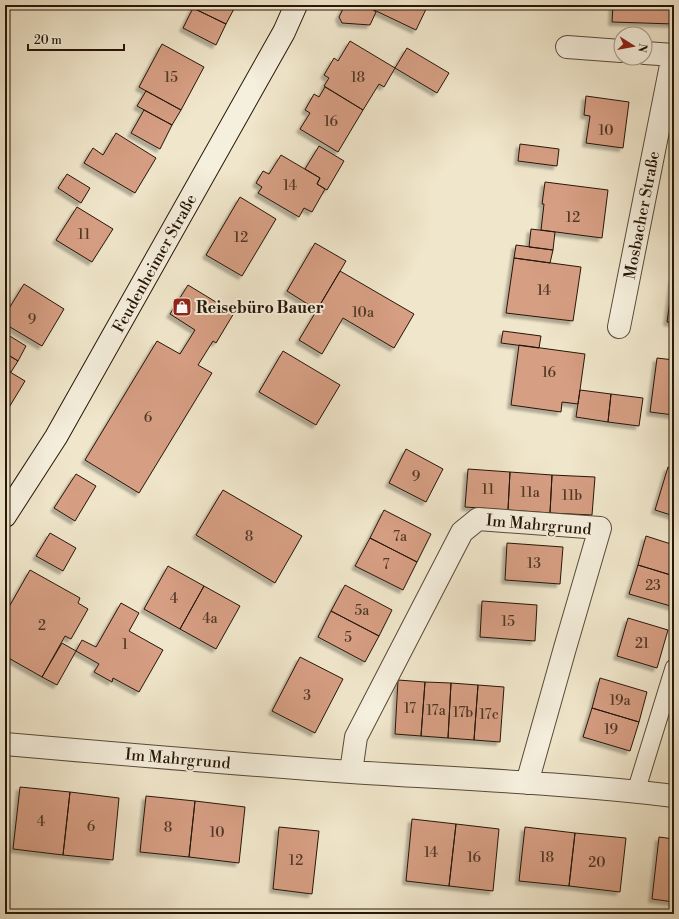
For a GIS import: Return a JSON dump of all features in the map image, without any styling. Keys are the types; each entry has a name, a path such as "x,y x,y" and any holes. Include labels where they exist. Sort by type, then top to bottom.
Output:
{"street":[{"name":"Feudenheimer Straße","path":"5,516 56,437 284,32 296,5"},
{"path":"567,47 613,50"},
{"name":"Mosbacher Straße","path":"619,327 674,55 653,54"},
{"name":"Im Mahrgrund","path":"351,772 356,737 462,532 478,519 600,528 527,783"},
{"name":"Im Mahrgrund","path":"5,744 351,772 636,791 674,796"}],"lane":[{"path":"636,791 674,668"}],"building":[{"path":"195,5 236,5 226,24 193,8"},
{"path":"345,5 365,5 372,8 376,12 370,25 342,23 339,17"},
{"path":"373,5 428,5 416,30 372,9"},
{"path":"613,5 674,5 674,24 612,22"},
{"path":"193,8 226,24 216,45 183,28"},
{"path":"350,41 395,68 384,87 379,84 363,110 324,86 329,78 324,75 334,58 338,61"},
{"path":"162,44 204,67 181,110 139,87"},
{"path":"407,48 449,73 437,93 395,68"},
{"path":"325,87 363,110 338,152 300,129 310,113 305,110 314,94 319,97"},
{"path":"146,91 181,110 172,125 137,106"},
{"path":"586,96 629,102 623,148 586,143 590,116 584,115"},
{"path":"144,110 172,125 160,149 131,133"},
{"path":"116,133 156,158 135,193 84,163 93,148 103,155"},
{"path":"520,144 559,149 557,166 518,161"},
{"path":"319,146 344,161 327,190 317,184 320,178 305,169"},
{"path":"281,155 320,178 317,184 325,189 312,212 304,208 299,217 258,193 262,187 256,183 263,171 269,174"},
{"path":"67,174 90,188 81,203 58,188"},
{"path":"545,182 608,190 602,238 541,230"},
{"path":"240,197 276,219 242,276 206,255"},
{"path":"77,207 113,229 92,262 56,240"},
{"path":"531,229 555,232 553,250 529,247"},
{"path":"315,243 346,261 317,310 287,291"},
{"path":"516,245 553,250 550,263 514,258"},
{"path":"514,258 581,267 573,321 506,313"},
{"path":"340,271 414,314 394,348 343,318 322,354 299,340"},
{"path":"673,278 674,279 674,323 667,322"},
{"path":"24,284 64,309 42,346 5,324 5,315"},
{"path":"188,285 234,313 216,343 213,341 198,365 212,373 139,493 85,460 157,341 180,354 195,330 170,314"},
{"path":"503,331 541,336 539,348 501,343"},
{"path":"5,333 26,346 18,361 5,353"},
{"path":"519,345 585,354 578,404 562,402 561,412 511,405"},
{"path":"283,351 340,385 316,425 259,392"},
{"path":"5,353 18,361 11,372 5,369"},
{"path":"657,358 674,360 674,415 650,412"},
{"path":"5,369 25,381 5,414"},
{"path":"580,390 611,394 608,422 576,417"},
{"path":"611,394 643,398 639,426 608,422"},
{"path":"406,449 443,469 426,502 389,483"},
{"path":"668,467 674,469 674,516 655,510"},
{"path":"468,469 510,472 508,510 465,507"},
{"path":"510,472 552,475 550,513 508,510"},
{"path":"76,474 96,486 75,521 54,508"},
{"path":"552,475 595,477 592,515 550,513"},
{"path":"223,490 302,536 275,583 196,535"},
{"path":"384,510 431,534 417,562 370,538"},
{"path":"50,533 76,548 63,571 36,556"},
{"path":"646,536 674,545 674,576 638,565"},
{"path":"370,538 417,562 403,590 355,566"},
{"path":"507,543 563,547 560,584 505,580"},
{"path":"638,565 674,576 674,607 629,594"},
{"path":"168,566 204,586 180,629 144,609"},
{"path":"30,570 80,598 78,603 88,609 71,639 65,636 42,677 5,656 5,614"},
{"path":"345,585 392,610 379,636 331,611"},
{"path":"204,586 240,606 216,649 180,629"},
{"path":"482,601 537,605 535,641 480,637"},
{"path":"121,603 139,613 129,631 163,650 139,692 113,678 112,682 94,672 99,664 76,651 82,640 96,647"},
{"path":"331,611 379,636 365,662 318,637"},
{"path":"628,618 668,630 657,668 617,656"},
{"path":"62,643 76,651 57,685 42,677"},
{"path":"300,657 343,679 315,733 272,711"},
{"path":"600,678 647,692 639,722 592,708"},
{"path":"398,680 425,682 421,736 395,734"},
{"path":"425,682 451,683 448,738 421,736"},
{"path":"451,683 478,685 474,740 448,738"},
{"path":"478,685 504,687 500,742 474,740"},
{"path":"592,708 639,722 630,751 583,737"},
{"path":"20,787 70,792 63,855 13,849"},
{"path":"70,792 119,798 113,860 63,855"},
{"path":"146,796 195,801 189,857 140,852"},
{"path":"195,801 245,807 239,863 189,857"},
{"path":"412,819 456,824 449,886 406,881"},
{"path":"456,824 499,829 493,891 449,886"},
{"path":"279,827 319,831 312,894 273,889"},
{"path":"525,827 575,833 569,886 519,881"},
{"path":"575,833 626,838 620,892 569,886"},
{"path":"659,837 674,839 674,902 652,899"}],"place":[{"name":"Reisebüro Bauer","path":"182,307"}]}
